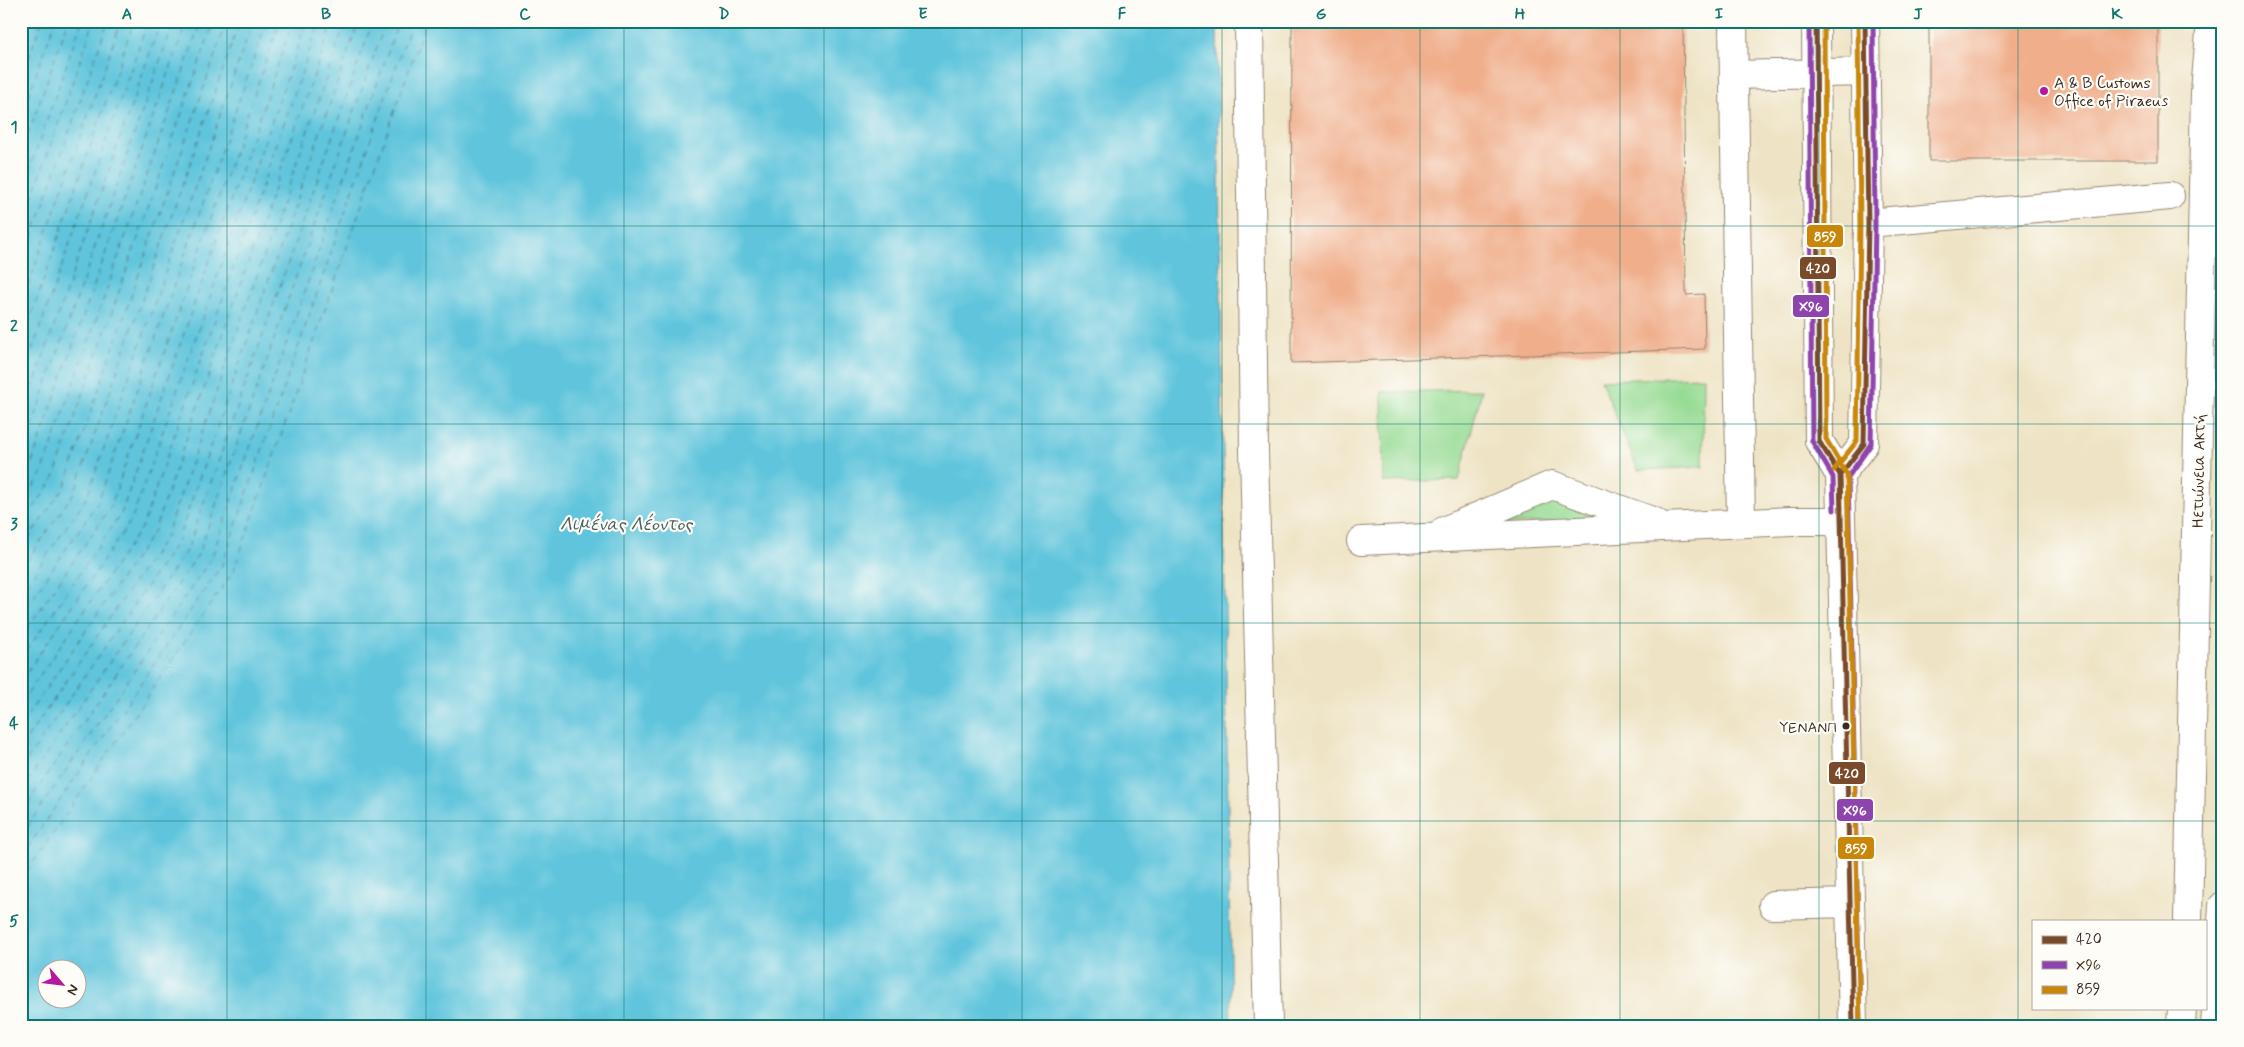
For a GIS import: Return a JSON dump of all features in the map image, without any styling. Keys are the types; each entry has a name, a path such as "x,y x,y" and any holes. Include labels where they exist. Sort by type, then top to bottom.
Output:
{"street":[{"path":"1249,21 1254,450 1268,1026"},
{"path":"1733,21 1741,524"},
{"path":"1816,21 1819,441 1840,474 1853,1026"},
{"path":"1840,474 1864,444 1868,223 1865,21"},
{"name":"Ηετιώνεια Ακτή","path":"2188,920 2205,102 2211,21"},
{"path":"1734,75 1865,72"},
{"path":"1868,223 2170,196"},
{"path":"1427,538 1552,485 1668,527"},
{"path":"1361,541 1841,521"},
{"path":"1773,905 1849,903"},
{"path":"2215,1026 2223,906"},
{"path":"2181,1026 2182,1010"}],"green space":[{"path":"1704,377 1703,467 1638,470 1601,380"},
{"path":"1482,390 1459,480 1383,482 1382,392"},
{"path":"1550,497 1623,518 1474,526"}],"water":[{"name":"Λιμένας Λέοντος","path":"21,21 1217,21 1231,1026 21,1026"}],"building":[{"path":"1292,21 1683,21 1686,295 1704,294 1705,349 1291,363"},
{"name":"A & B Customs Office of Piraeus","path":"1929,21 2158,21 2158,161 1929,161"}],"ferry route":[{"path":"21,41 28,21"},
{"path":"21,79 42,21"},
{"path":"21,117 55,21"},
{"path":"21,155 68,21"},
{"path":"21,193 82,21"},
{"path":"21,230 94,21"},
{"path":"21,269 108,21"},
{"path":"21,306 121,21"},
{"path":"21,345 134,21"},
{"path":"21,382 148,21"},
{"path":"21,421 161,21"},
{"path":"21,458 174,21"},
{"path":"21,482 30,468 187,21"},
{"path":"21,505 42,474 201,21"},
{"path":"21,526 53,480 214,21"},
{"path":"21,549 65,486 227,21"},
{"path":"21,570 75,491 240,21"},
{"path":"21,593 87,497 253,21"},
{"path":"21,615 98,502 267,21"},
{"path":"21,637 110,508 280,21"},
{"path":"21,659 121,514 293,21"},
{"path":"21,681 132,519 307,21"},
{"path":"21,703 143,525 320,21"},
{"path":"21,725 154,531 333,21"},
{"path":"21,747 166,536 346,21"},
{"path":"21,769 177,542 359,21"},
{"path":"21,791 188,548 373,21"},
{"path":"21,813 199,553 386,21"},
{"path":"21,836 211,559 399,21"},
{"path":"21,857 222,565 412,21"},
{"path":"21,880 234,570 426,21"}],"transit line":[{"name":"Χ96","path":"1809,21 1812,441 1833,477 1834,510"},
{"name":"420","path":"1816,21 1819,441 1840,475 1841,510"},
{"name":"859","path":"1824,21 1826,439 1847,475 1860,1026"},
{"name":"859","path":"1834,470 1857,441 1860,223 1858,21"},
{"name":"420","path":"1853,1026 1840,475 1864,444 1868,223 1865,21"},
{"name":"Χ96","path":"1860,1026 1848,477 1871,444 1875,223 1873,21"}],"place":[{"name":"A & B Customs Office of Piraeus","path":"2044,91"},
{"name":"ΥΕΝΑΝΠ","path":"1846,726"}]}
